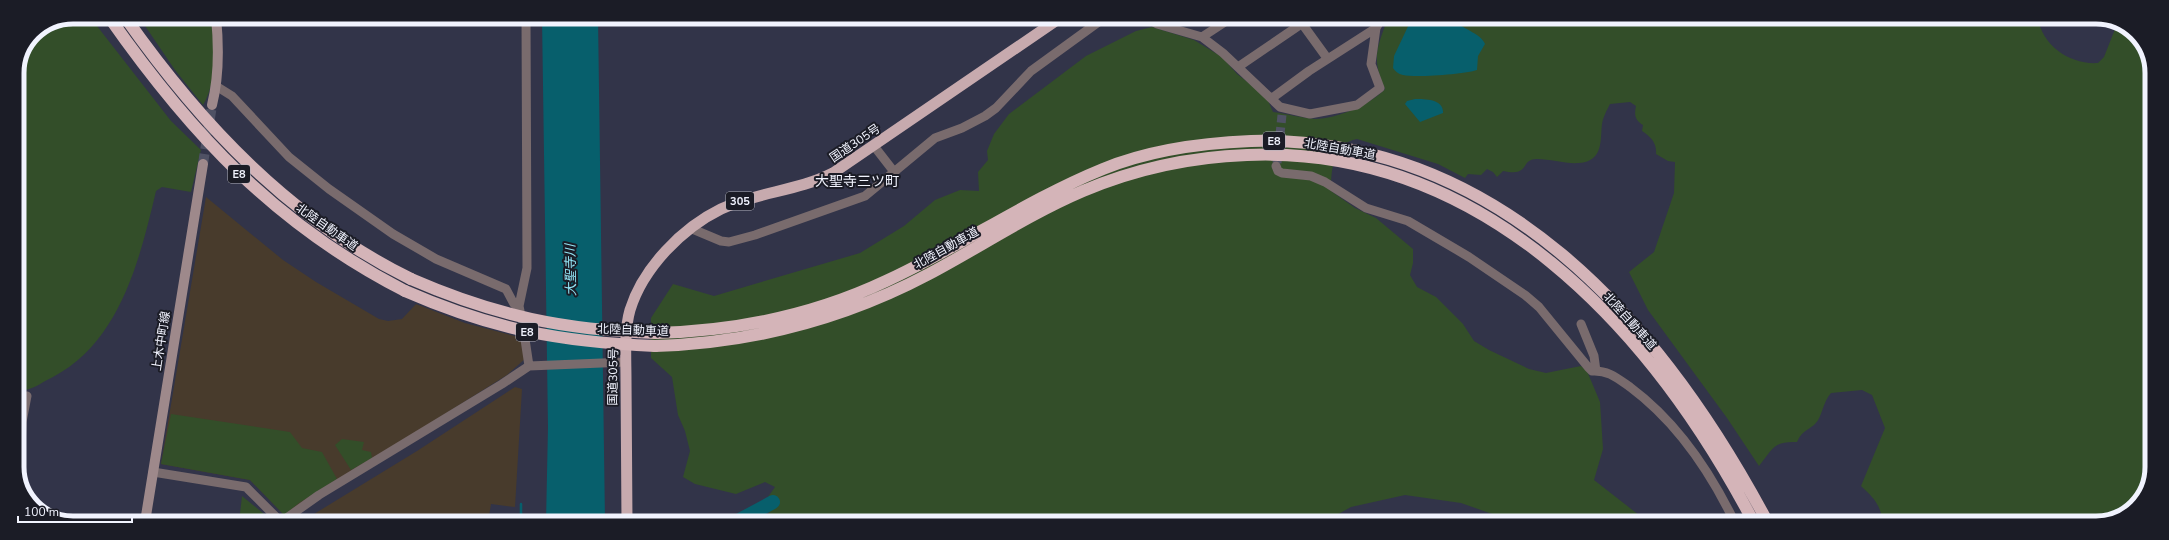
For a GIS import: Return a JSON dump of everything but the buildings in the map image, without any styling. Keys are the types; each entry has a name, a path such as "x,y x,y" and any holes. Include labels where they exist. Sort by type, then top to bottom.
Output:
{"highway":[{"name":"北陸自動車道","path":"114,24 160,88 196,130 241,176 268,200 323,243 350,261 405,291 469,316 529,333 586,342 655,346 728,341 760,336 827,318 894,292 1018,224 1082,191 1147,169 1206,158 1262,154 1303,157 1347,163 1404,178 1454,199 1507,229 1557,266 1620,329 1667,386 1708,445 1750,516"},
{"name":"北陸自動車道","path":"130,24 193,106 249,166 277,191 330,232 384,266 411,279 474,304 535,321 590,329 656,333 705,331 757,323 796,314 856,294 917,266 1042,196 1108,167 1142,156 1179,148 1235,142 1290,142 1343,148 1408,165 1462,188 1513,217 1565,255 1621,311 1677,378 1718,436 1764,516"},
{"name":"国道305号","path":"627,516 622,362 628,320 630,310 635,299 654,265 671,245 690,228 720,209 734,203 825,178 845,166 1051,24"}],"main road":[{"path":"212,105 216,86 218,44 217,24"},
{"name":"上木中町線","path":"146,516 203,164"}],"street":[{"path":"526,24 528,268 519,306 529,366"},
{"path":"690,228 721,241 729,242 755,236 865,196 895,173 935,138 962,128 985,116 996,108 1031,71 1096,24"},
{"path":"1157,24 1193,33 1202,37 1272,98 1283,111 1310,114 1357,105 1380,88 1371,64 1376,28 1378,24"},
{"path":"1202,37 1222,24"},
{"path":"1238,67 1295,24"},
{"path":"1303,24 1327,58"},
{"path":"1272,98 1327,58 1376,28"},
{"path":"216,86 232,96 289,157 329,189 393,234 436,259 506,289 514,304 519,306"},
{"path":"874,146 895,173"},
{"path":"1276,166 1282,173 1307,175 1325,182 1366,208 1408,221 1463,254 1525,295 1539,307 1592,371 1603,370 1615,377 1646,399 1662,414 1700,461 1720,491 1732,516"},
{"path":"1581,324 1594,356 1596,370"},
{"path":"289,516 319,495 502,384 529,366 622,362"},
{"path":"24,412 27,396"},
{"path":"153,472 246,487 275,516"}],"shaded area":[{"path":"95,24 171,121 201,150 191,192 162,187 156,191 143,244 124,296 111,321 95,343 76,362 35,387 25,390 25,64 32,46 38,38 46,32 64,25"},
{"path":"144,24 212,24 214,50 213,74 208,95 203,105 175,70"},
{"path":"1386,24 2040,24 2045,37 2059,52 2078,61 2098,63 2104,57 2115,29 2126,34 2137,46 2143,60 2145,70 2145,467 2144,476 2137,494 2126,506 2118,511 2102,516 1882,516 1876,502 1861,486 1885,428 1872,395 1862,390 1831,393 1828,396 1815,424 1803,433 1797,442 1783,443 1774,447 1759,466 1727,418 1648,310 1629,272 1654,252 1674,193 1675,162 1668,161 1656,154 1656,147 1654,143 1651,138 1642,131 1643,125 1636,117 1636,106 1630,102 1610,104 1603,121 1597,154 1587,161 1574,163 1537,159 1528,162 1522,170 1518,172 1503,171 1497,177 1493,172 1487,169 1481,175 1468,174 1465,178 1438,164 1357,139 1349,141 1338,151 1333,166 1331,191 1355,208 1376,218 1413,249 1413,263 1410,275 1417,287 1436,297 1463,324 1474,341 1489,350 1529,369 1546,373 1581,366 1587,371 1600,402 1603,449 1594,480 1640,516 1498,516 1461,503 1405,495 1351,507 1335,516 767,516 772,508 768,497 775,487 765,482 736,494 695,484 683,477 690,451 685,431 678,415 672,377 651,358 651,318 673,284 714,296 860,253 904,226 935,200 960,190 979,191 978,172 988,160 987,151 994,134 1009,114 1086,56 1136,31 1152,27 1194,40 1222,57 1237,74 1266,96 1273,112 1316,119 1353,110 1379,95 1385,89 1378,69 1377,61 1377,53"},
{"path":"206,197 283,260 316,282 379,319 388,321 402,319 416,304 465,323 522,338 526,358 507,375 284,515 250,480 161,464"},
{"path":"515,387 522,389 515,507 491,504 489,516 311,516 417,451"},
{"path":"171,414 290,432 302,448 322,452 337,479 299,503 284,515 250,480 161,464"},
{"path":"342,439 364,442 362,450 371,452 372,458 351,470 335,445"},
{"path":"242,496 267,516 240,516"}],"water":[{"name":"大聖寺川","path":"542,24 598,24 605,516 546,516 548,427"},
{"path":"1409,24 1459,24 1483,40 1485,44 1478,56 1477,70 1462,73 1429,76 1401,75 1393,68 1394,56"},
{"path":"1415,99 1437,102 1442,108 1443,113 1420,122 1405,104 1407,101"}],"waterway":[{"path":"747,516 773,502"},
{"path":"521,504 521,516"}],"tunnel":[{"path":"203,164 212,105"},
{"path":"1277,163 1282,115"}],"district":[{"name":"大聖寺三ツ町","path":"857,181"}]}
